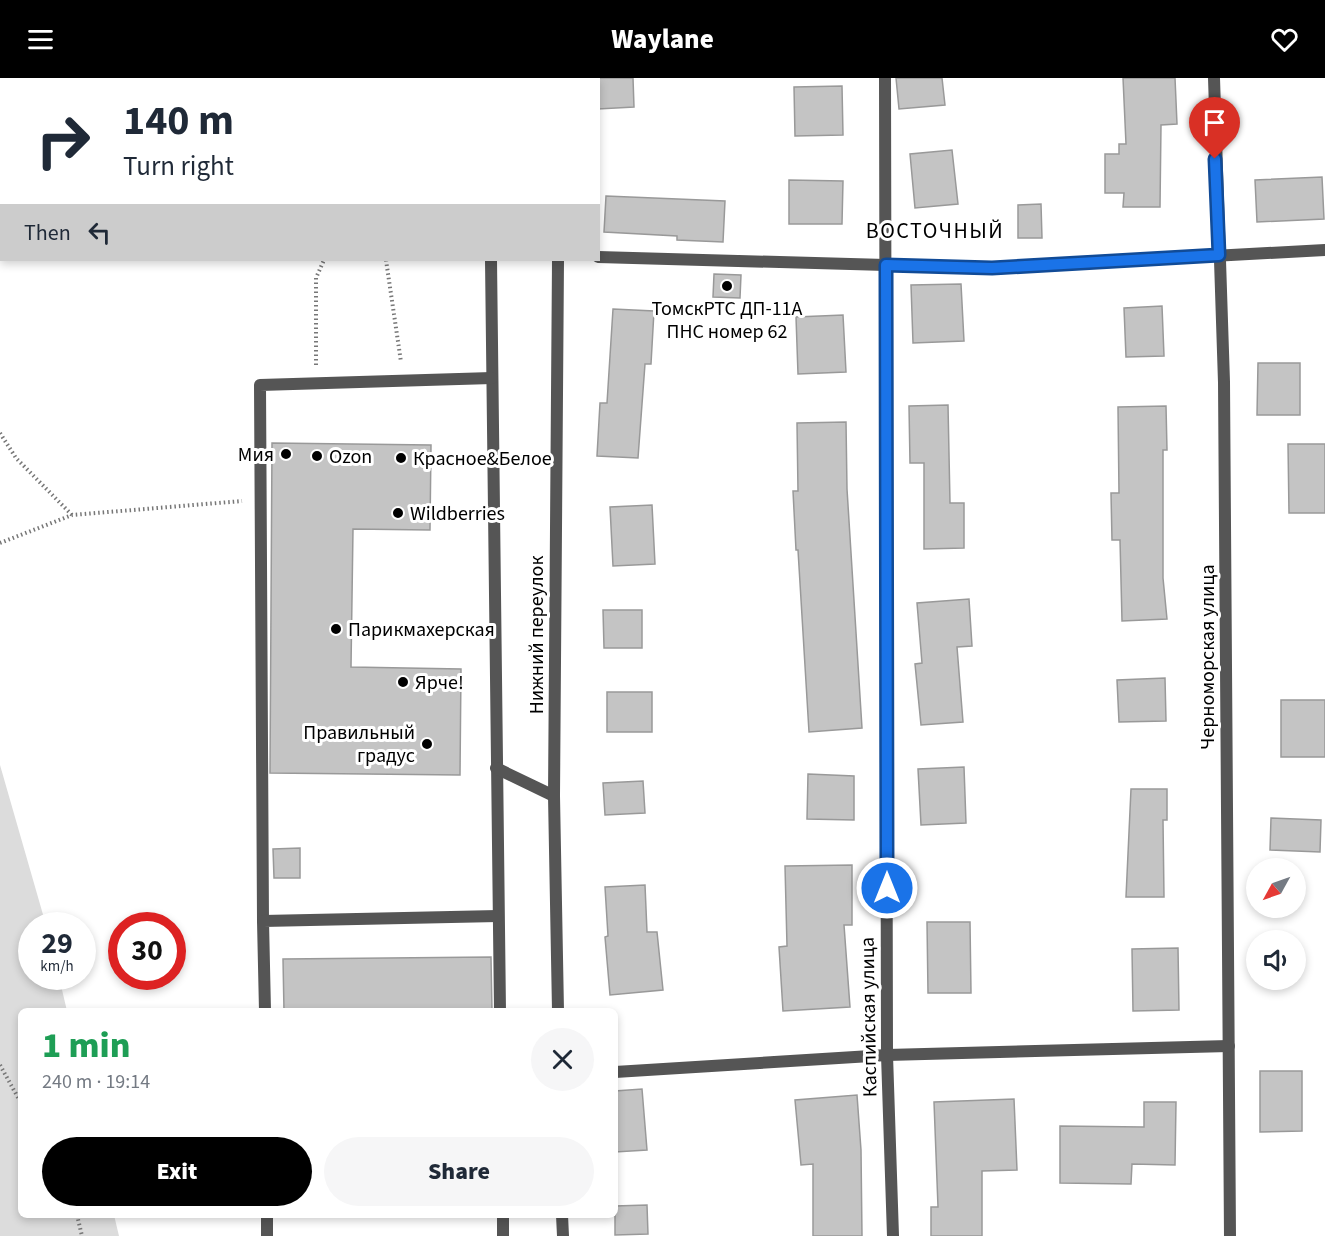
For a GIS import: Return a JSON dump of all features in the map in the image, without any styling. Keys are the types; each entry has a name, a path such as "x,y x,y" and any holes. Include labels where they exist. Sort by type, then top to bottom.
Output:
{"street":[{"name":"Каспийская улица","path":"885,78 887,1055 893,1236"},
{"name":"Черноморская улица","path":"1214,78 1224,382 1230,1236"},
{"path":"600,257 992,268 1325,250"},
{"path":"491,261 500,1008"},
{"name":"Нижний переулок","path":"558,261 554,796 558,1008"},
{"path":"265,1008 260,386 492,378"},
{"path":"496,768 554,796"},
{"path":"263,921 498,916"},
{"path":"618,1072 887,1055 1229,1046"},
{"path":"267,1218 267,1236"},
{"path":"503,1218 503,1236"},
{"path":"562,1218 562,1236"}],"path":[{"path":"316,384 316,279 324,261"},
{"path":"386,261 404,381"},
{"path":"0,433 16,458 72,516"},
{"path":"0,543 72,516 228,501 260,501"},
{"path":"0,1065 18,1098"},
{"path":"78,1218 82,1236"}],"shaded area":[{"path":"0,765 42,912 18,912 18,990 62,990 66,1008 18,1008 18,1218 115,1218 119,1236 0,1236"}],"building":[{"path":"600,78 633,78 634,107 600,109"},
{"path":"896,78 942,78 945,105 899,109"},
{"path":"1123,78 1175,78 1177,124 1161,125 1160,207 1123,207 1124,193 1105,193 1105,154 1119,154 1119,144 1126,144"},
{"path":"842,86 843,135 795,136 794,87"},
{"path":"952,150 958,204 915,208 910,154"},
{"path":"1322,177 1324,219 1257,222 1255,180"},
{"path":"789,180 843,181 842,224 789,224"},
{"path":"606,196 725,201 723,242 677,240 677,236 604,232"},
{"path":"1041,204 1042,238 1018,238 1018,205"},
{"name":"ТомскРТС ДП-11А ПНС номер 62","path":"714,274 741,275 740,298 713,297"},
{"path":"961,284 964,341 913,343 911,285"},
{"path":"1162,306 1164,356 1126,357 1124,308"},
{"path":"613,309 654,311 651,364 645,364 638,458 597,456 600,403 607,403"},
{"path":"843,315 846,372 798,374 796,317"},
{"path":"1258,363 1300,363 1300,415 1257,415"},
{"path":"948,405 950,503 964,503 964,548 924,549 924,463 910,463 909,406"},
{"path":"1166,406 1167,450 1163,450 1163,578 1167,619 1122,621 1120,540 1112,540 1111,493 1119,493 1118,407"},
{"path":"846,422 847,489 862,728 809,732 793,491 798,491 797,423"},
{"path":"272,443 431,445 430,530 353,529 351,667 461,669 460,775 270,773"},
{"path":"1288,444 1325,444 1325,513 1289,513"},
{"path":"652,505 655,564 613,566 610,507"},
{"path":"969,599 972,646 957,647 963,722 921,725 915,664 922,663 917,603"},
{"path":"603,610 642,610 642,648 604,648"},
{"path":"1165,678 1166,721 1119,722 1117,680"},
{"path":"607,692 652,692 652,732 607,732"},
{"path":"1281,700 1325,700 1325,757 1281,757"},
{"path":"964,767 966,823 921,825 918,769"},
{"path":"808,774 854,776 854,820 807,819"},
{"path":"643,781 645,813 605,815 603,783"},
{"path":"1131,789 1167,789 1167,820 1163,820 1164,897 1126,897"},
{"path":"1271,818 1321,820 1320,852 1270,850"},
{"path":"300,848 300,878 274,878 273,849"},
{"path":"852,865 852,925 844,925 850,1007 783,1011 779,947 787,946 785,866"},
{"path":"645,885 647,932 657,932 663,990 610,995 605,937 608,936 605,887"},
{"path":"927,922 970,922 971,993 928,993"},
{"path":"1178,948 1179,1010 1133,1011 1132,949"},
{"path":"491,957 492,1008 284,1008 283,959"},
{"path":"1260,1071 1302,1071 1302,1131 1260,1132"},
{"path":"642,1089 647,1150 618,1152 618,1091"},
{"path":"857,1095 861,1150 862,1236 813,1236 813,1164 801,1165 795,1100"},
{"path":"1014,1099 1017,1170 982,1171 982,1236 931,1236 931,1207 938,1207 934,1102"},
{"path":"1144,1102 1176,1102 1175,1165 1132,1164 1131,1184 1060,1183 1060,1126 1144,1127"},
{"path":"647,1205 648,1234 615,1235 618,1206"}],"place":[{"name":"ТомскРТС ДП-11А ПНС номер 62","path":"727,286"},
{"name":"Мия","path":"286,454"},
{"name":"Ozon","path":"317,456"},
{"name":"Красное&Белое","path":"401,458"},
{"name":"Wildberries","path":"398,513"},
{"name":"Парикмахерская","path":"336,629"},
{"name":"Ярче!","path":"403,682"},
{"name":"Правильный градус","path":"427,744"}],"district":[{"name":"ВОСТОЧНЫЙ","path":"935,230"}],"route":[{"path":"887,888 886,265 992,268 1219,255 1215,159"}]}
